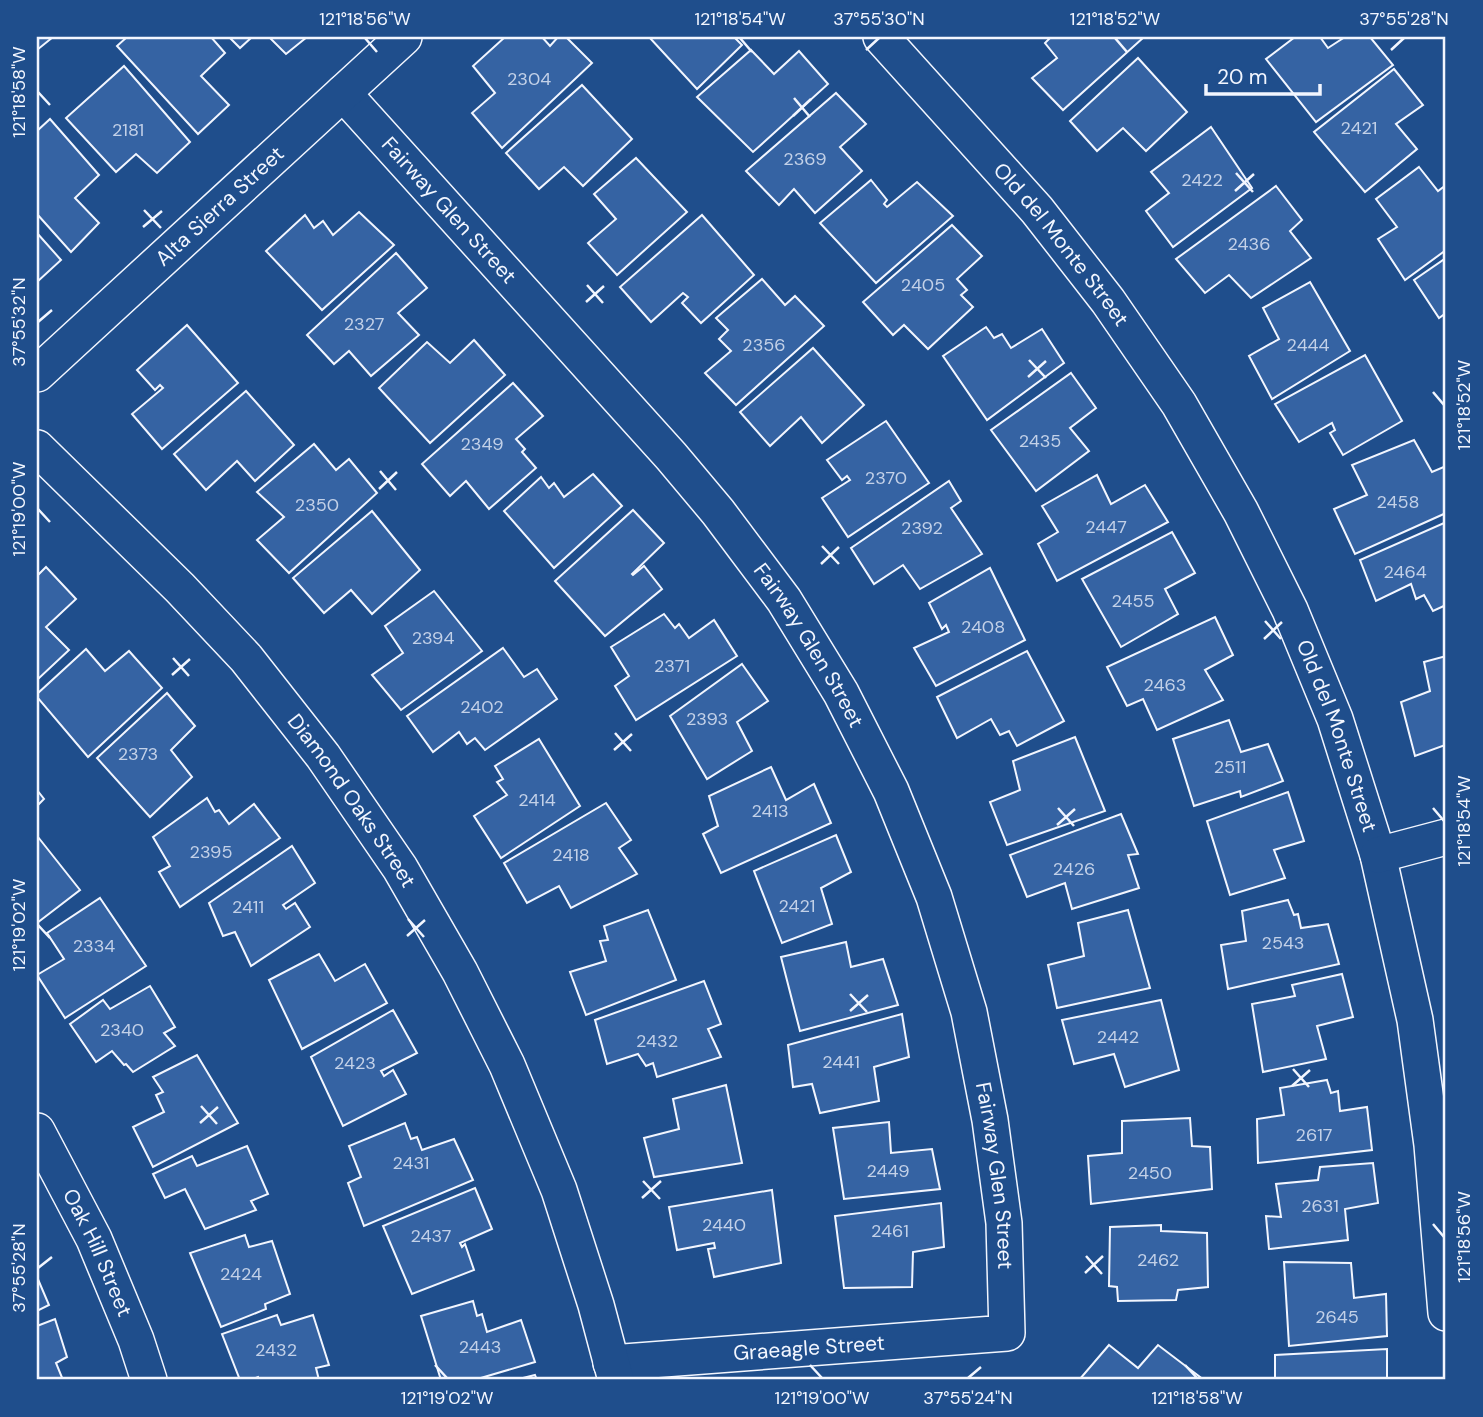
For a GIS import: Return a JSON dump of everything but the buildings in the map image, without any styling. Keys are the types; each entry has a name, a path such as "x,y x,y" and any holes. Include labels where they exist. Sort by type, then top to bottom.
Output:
{"street":[{"name":"Alta Sierra Street","path":"37,374 404,37"},
{"name":"Old del Monte Street","path":"881,37 1037,210 1108,300 1179,404 1241,512 1290,610 1335,719 1378,855 1415,1020 1432,1144 1445,1292"},
{"name":"Fairway Glen Street","path":"343,93 671,456 718,512 784,600 841,693 891,791 934,897 969,1012 990,1120 1004,1223 1007,1333"},
{"name":"Diamond Oaks Street","path":"37,448 180,587 246,658 323,756 400,868 460,972 507,1065 559,1190 596,1305 613,1372"},
{"path":"1378,855 1446,837"},
{"name":"Oak Hill Street","path":"37,1131 94,1239 136,1340 149,1380"},
{"name":"Graeagle Street","path":"613,1372 1007,1333"}]}
